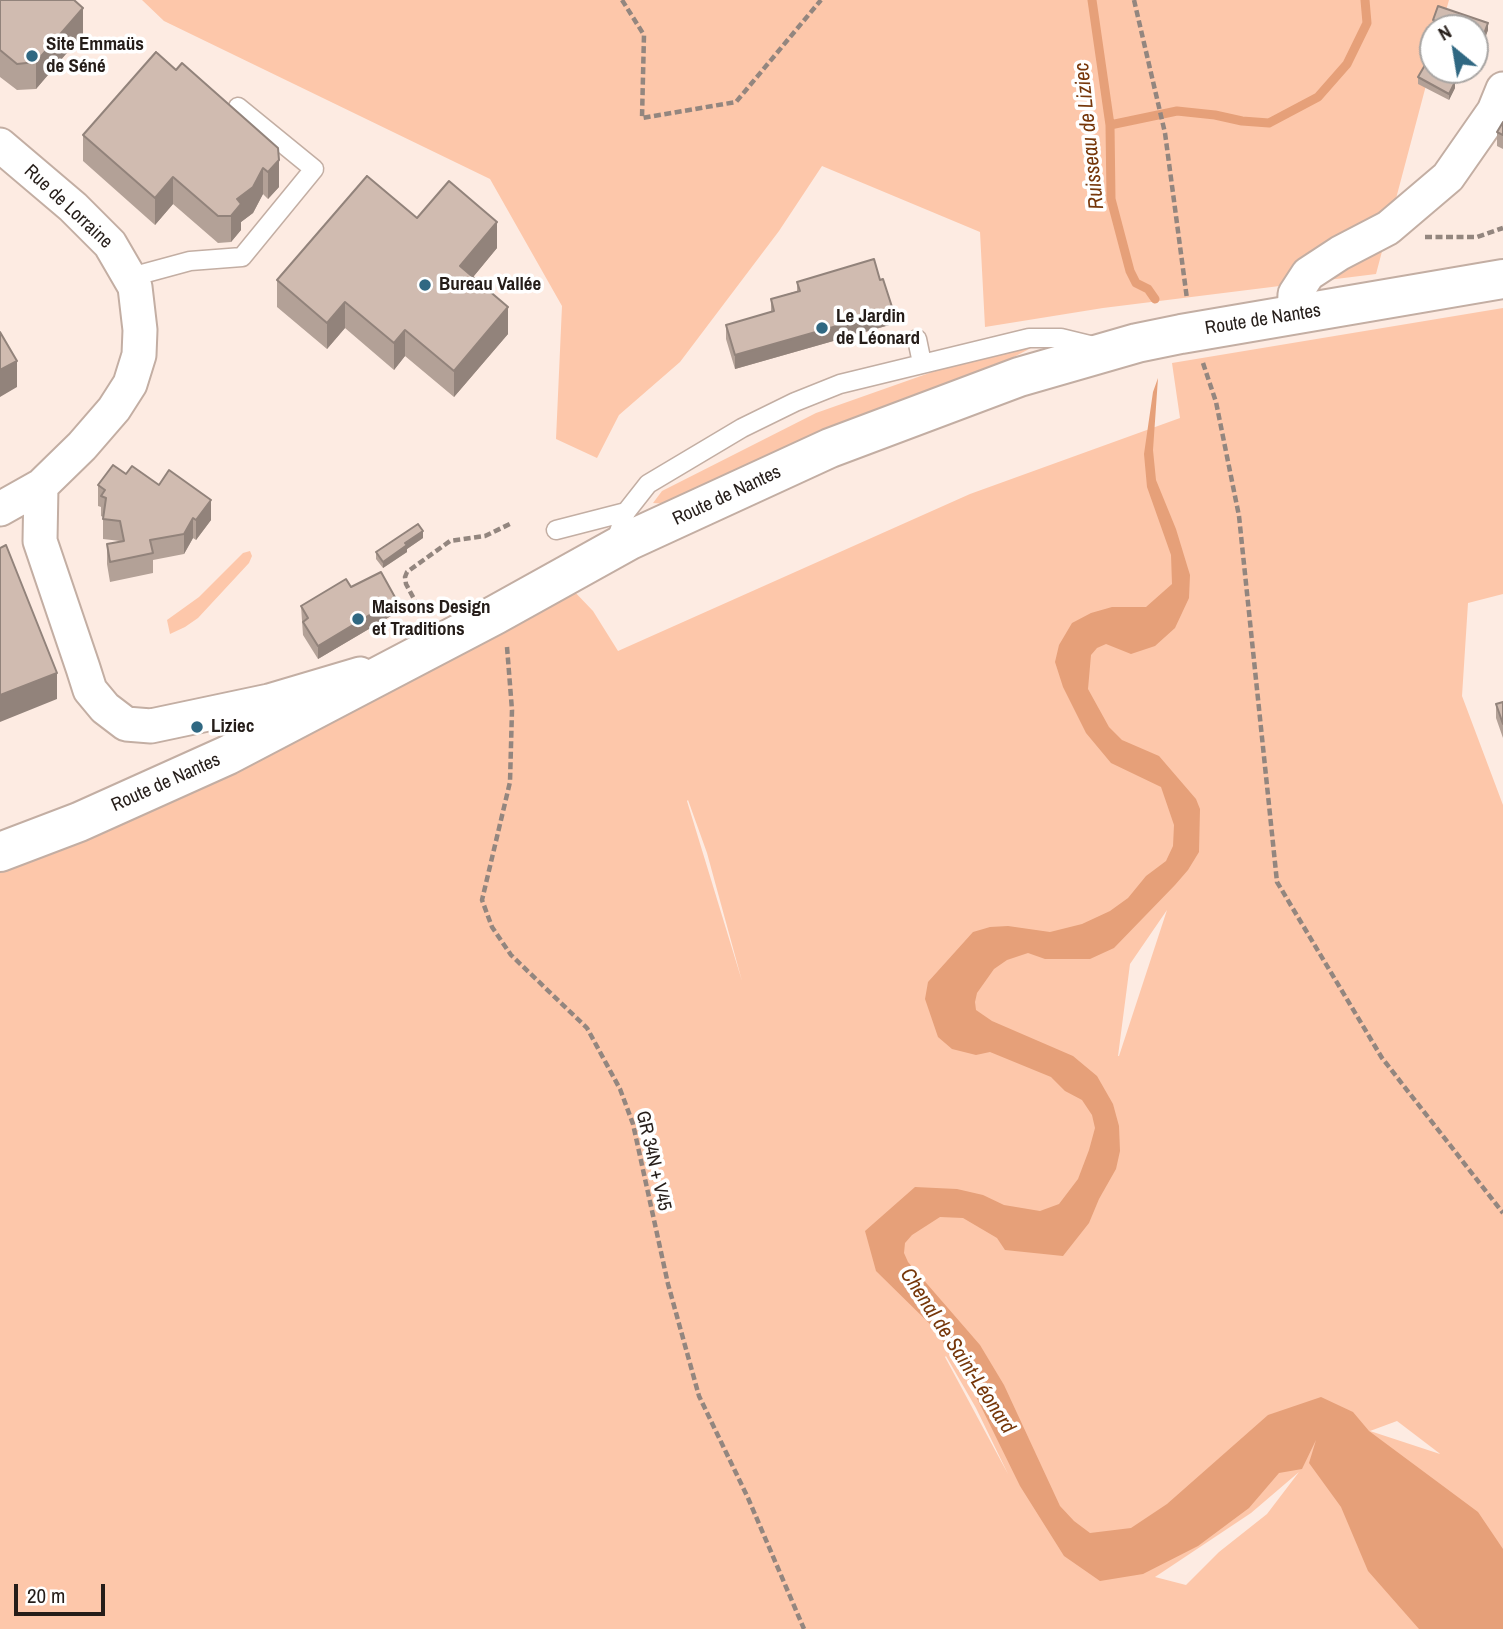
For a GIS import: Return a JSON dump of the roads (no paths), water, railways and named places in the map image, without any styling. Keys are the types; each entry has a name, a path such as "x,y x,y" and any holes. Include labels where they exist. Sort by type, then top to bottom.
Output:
{"main road":[{"name":"Route de Nantes","path":"0,852 79,822 228,755 430,628 612,551 830,448 1020,377 1124,347 1189,331 1294,316 1503,279"}],"street":[{"path":"1294,316 1295,295 1308,274 1340,253 1388,228 1448,177 1494,111 1503,89"},
{"name":"Rue de Lorraine","path":"0,145 73,206 110,244 135,287 140,330 139,355 130,384 114,409 82,446 41,486 0,509"},
{"path":"41,486 40,541 90,690 106,708 126,724 151,726 269,701 362,673 430,628"}],"lane":[{"path":"131,277 190,261 242,257 314,169 238,107"},
{"path":"612,551 626,512 648,484 742,428 840,384 1029,338 1061,338 1124,347"},
{"path":"917,339 922,363"},
{"path":"556,530 626,512"}],"water":[{"name":"Chenal de Saint-Léonard","path":"1158,378 1153,450 1156,480 1176,529 1190,575 1189,598 1175,628 1155,646 1131,654 1106,644 1097,648 1091,655 1088,689 1109,727 1122,740 1159,756 1196,799 1200,809 1199,852 1175,885 1114,948 1090,959 1045,959 1028,953 1007,960 994,969 977,993 975,1002 976,1010 992,1021 1073,1056 1097,1076 1113,1104 1119,1126 1120,1151 1116,1169 1089,1223 1063,1256 1005,1250 997,1238 963,1218 940,1217 912,1235 905,1243 904,1253 908,1262 980,1345 1004,1385 1060,1506 1090,1533 1131,1528 1167,1504 1268,1415 1321,1397 1353,1412 1369,1431 1478,1512 1503,1549 1503,1629 1419,1629 1368,1571 1341,1507 1309,1463 1316,1440 1302,1469 1279,1473 1249,1508 1198,1546 1143,1574 1100,1581 1064,1556 1020,1486 967,1378 934,1328 876,1271 865,1231 915,1187 957,1189 983,1195 1004,1205 1040,1211 1059,1204 1078,1179 1089,1150 1095,1128 1092,1115 1082,1100 1065,1091 1051,1077 990,1052 976,1055 952,1049 938,1037 925,999 928,982 973,932 1008,926 1050,932 1082,924 1110,911 1128,898 1146,876 1166,861 1173,846 1174,825 1161,787 1111,763 1086,733 1063,687 1055,662 1059,645 1072,623 1091,613 1112,607 1146,607 1172,584 1171,555 1147,487 1144,454 1153,392"}],"waterway":[{"name":"Ruisseau de Liziec","path":"1092,0 1110,125 1111,199 1130,271 1136,283 1148,289 1155,299"},
{"path":"1110,125 1177,111 1269,123 1318,97 1347,64 1367,23 1365,0"}],"place":[{"name":"Site Emmaüs de Séné","path":"32,56"},
{"name":"Bureau Vallée","path":"425,285"},
{"name":"Le Jardin de Léonard","path":"822,328"},
{"name":"Maisons Design et Traditions","path":"358,619"},
{"name":"Liziec","path":"197,727"}]}
